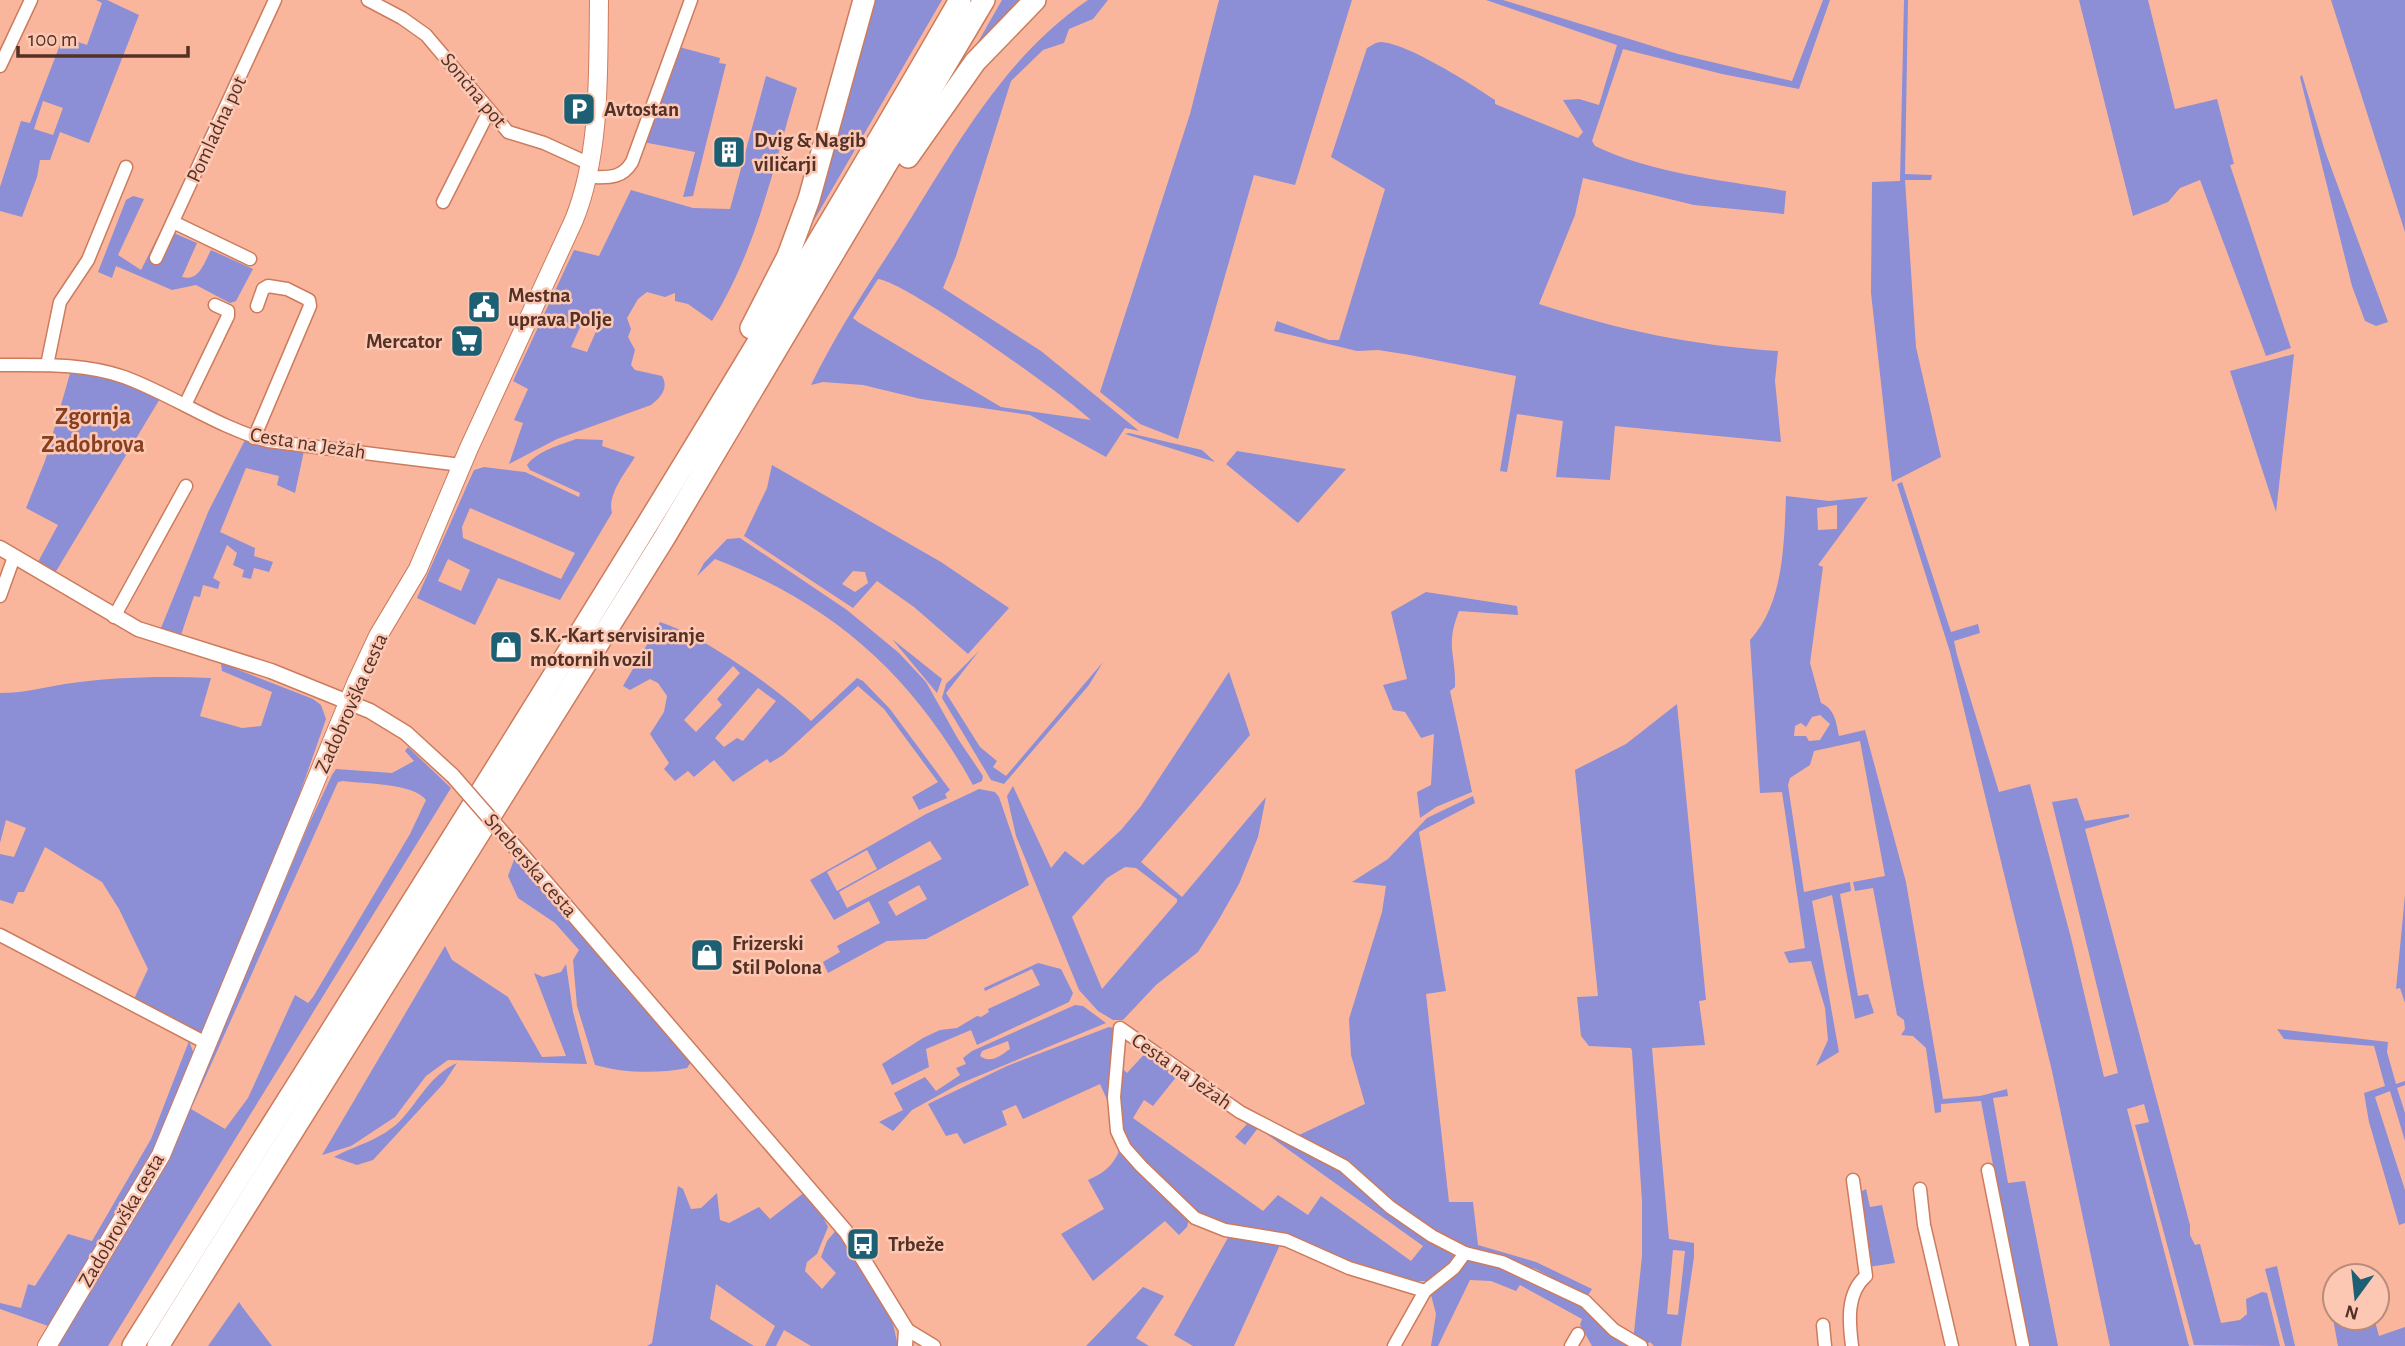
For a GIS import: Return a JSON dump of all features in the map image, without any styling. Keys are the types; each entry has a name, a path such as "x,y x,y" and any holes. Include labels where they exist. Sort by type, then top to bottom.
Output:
{"highway":[{"path":"721,404 731,364 775,283 803,218 864,0"},
{"path":"133,1346 495,771 721,404 960,0"},
{"path":"158,1346 663,540 984,0"},
{"path":"859,214 894,178 975,62 1035,0"}],"main road":[{"name":"Zadobrovška cesta","path":"47,1346 156,1164 348,702 378,636 411,584 461,465 563,245 589,170 598,0"}],"street":[{"path":"0,66 31,0"},
{"name":"Pomladna pot","path":"156,258 275,0"},
{"name":"Sončna pot","path":"368,0 402,18 426,36 508,132 544,143 589,170"},
{"path":"589,170 613,177 629,167 691,0"},
{"path":"443,202 489,111"},
{"path":"47,365 60,302 88,260 126,167"},
{"path":"173,222 250,259"},
{"path":"254,438 310,306 309,300 302,295 274,286 263,289 257,306"},
{"path":"185,405 229,313 215,304"},
{"name":"Cesta na Ježah","path":"0,365 81,367 123,377 254,438 461,465"},
{"path":"114,617 186,485"},
{"name":"Sneberska cesta","path":"0,548 114,617 147,633 239,660 348,702 406,733 453,776 847,1233 906,1329 934,1346"},
{"path":"0,596 14,557"},
{"path":"0,935 208,1044"},
{"name":"Cesta na Ježah","path":"1425,1291 1349,1268 1286,1240 1225,1230 1195,1218 1141,1166 1125,1147 1117,1132 1114,1097 1121,1028 1240,1112 1344,1166 1390,1207 1432,1236 1465,1253 1502,1262 1585,1301 1614,1330 1640,1346"},
{"path":"1988,1170 2023,1346"},
{"path":"1852,1346 1849,1320 1855,1285 1866,1276 1853,1180"},
{"path":"1920,1189 1924,1225 1952,1346"},
{"path":"1394,1346 1425,1291 1454,1268 1465,1253"},
{"path":"1823,1325 1825,1346"},
{"path":"905,1346 906,1329"}],"shaded area":[{"path":"96,0 107,0 139,15 89,143 60,132 50,160 40,160 37,177 22,217 0,211 0,187 21,121 30,123 63,37 87,45 102,3","holes":["43,101 63,108 53,135 34,129"]},
{"path":"873,0 942,0 810,227 807,226"},
{"path":"1002,0 1022,0 981,44 978,42"},
{"path":"1088,0 1108,0 1093,19 1069,29 1064,43 1043,50 1011,81 956,256 943,288 1041,351 1139,431 1125,428 1106,457 1030,415 921,399 863,385 823,382 811,385 852,310 959,141 1004,79 1057,23","holes":["878,279 894,285 985,341 1091,420 1001,407 853,318"]},
{"path":"1219,0 1352,0 1295,185 1254,175 1178,439 1140,424 1100,392 1190,114"},
{"path":"1486,0 1503,0 1678,54 1792,81 1823,0 1830,0 1799,89 1722,74 1623,49 1592,141 1595,146 1617,156 1664,170 1786,191 1784,214 1694,205 1583,178 1575,215 1539,304 1598,322 1657,335 1778,351 1775,381 1781,442 1615,426 1610,480 1556,477 1563,421 1517,414 1507,472 1500,471 1516,376 1410,355 1378,350 1357,351 1274,331 1277,321 1329,340 1339,340 1385,189 1331,157 1367,48 1381,42 1407,49 1472,85 1495,100 1495,104 1578,138 1583,132 1563,100 1579,99 1599,105 1617,45"},
{"path":"1904,0 1908,0 1905,174 1932,175 1931,180 1905,180 1916,347 1941,457 1892,482 1871,293 1872,182 1900,181"},
{"path":"2079,0 2148,0 2175,109 2217,99 2234,164 2230,165 2291,348 2266,356 2200,180 2180,188 2168,202 2133,216"},
{"path":"2331,0 2405,0 2405,232"},
{"path":"679,47 720,58 719,63 726,64 693,196 683,197 695,152 643,142"},
{"path":"2302,75 2325,151 2388,322 2376,326 2365,321 2352,286 2300,77"},
{"path":"766,76 797,88 752,237 728,294 712,321 688,304 675,301 675,293 665,297 647,292 638,299 627,318 631,329 628,337 635,350 631,365 635,370 662,376 665,384 661,395 651,405 557,439 509,464 523,423 514,420 528,389 513,381 574,250 599,256 631,190 693,208 730,209","holes":["586,314 601,320 587,352 571,347"]},
{"path":"133,196 144,199 118,255 141,270 162,228 197,243 182,277 193,277 197,274 211,250 253,269 236,301 230,303 196,285 172,290 116,266 112,278 98,272 126,200"},
{"path":"2294,354 2276,512 2230,371"},
{"path":"71,370 113,377 161,397 55,573 38,562 58,525 26,508 45,461"},
{"path":"1125,434 1202,450 1215,462"},
{"path":"576,439 603,440 602,446 635,457 614,492 612,513 560,600 498,578 475,625 417,598 474,470 484,467 525,472 579,497 580,493 530,470 527,465 543,452","holes":["470,508 575,553 561,579 463,538 462,527","448,559 470,570 461,591 438,581"]},
{"path":"245,440 268,447 304,451 295,493 277,485 279,476 246,468 220,532 255,548 254,556 273,562 269,572 254,568 251,579 242,577 244,570 233,565 237,553 227,545 213,578 220,582 218,589 203,585 200,597 194,596 181,635 161,628 209,510"},
{"path":"1237,451 1346,469 1298,523 1226,464"},
{"path":"772,465 941,562 1009,608 968,654 914,607 877,581 853,608 744,536 767,488","holes":["853,571 865,572 868,583 855,592 842,584"]},
{"path":"1902,482 1951,632 1978,624 1980,633 1954,641 1957,655 1999,792 2030,784 2104,1077 2118,1073 2052,802 2077,798 2085,821 2129,814 2129,817 2085,829 2190,1225 2190,1235 2195,1245 2200,1244 2221,1323 2240,1320 2247,1314 2246,1299 2262,1292 2267,1293 2280,1346 2194,1345 2135,1125 2149,1122 2144,1104 2127,1109 2189,1346 2110,1346 2052,1071 1950,652 1897,484"},
{"path":"1786,496 1829,501 1868,497 1818,565 1823,567 1810,663 1821,703 1832,712 1839,736 1865,730 1906,882 1943,1099 1980,1096 2007,1089 2008,1096 1993,1098 2008,1183 2025,1181 2058,1346 2027,1346 1981,1101 1941,1104 1941,1112 1935,1113 1926,1048 1913,1036 1901,1035 1905,1029 1904,1020 1897,1015 1873,888 1855,891 1853,882 1885,876 1860,741 1814,751 1810,765 1790,778 1788,785 1804,892 1850,882 1851,891 1840,894 1858,996 1868,994 1874,1013 1855,1019 1832,895 1812,901 1839,1052 1816,1066 1828,1040 1825,1008 1811,961 1789,963 1784,952 1805,948 1782,792 1760,793 1750,640 1770,609 1776,591 1783,553","holes":["1837,505 1837,529 1818,530 1817,508","1820,715 1830,724 1820,740 1809,741 1806,736 1794,736 1795,726 1801,723 1806,727 1812,717"]},
{"path":"740,538 847,610 899,653 926,682 958,739 983,776 982,781 973,785 924,710 896,677 832,621 797,598 715,559 697,576 704,563 727,539"},
{"path":"1426,592 1517,606 1518,615 1459,611 1452,642 1455,687 1450,691 1472,792 1436,807 1420,818 1417,792 1431,785 1434,734 1421,738 1405,712 1393,710 1383,685 1407,679 1391,612"},
{"path":"660,622 698,639 740,665 811,721 857,678 890,709 950,790 945,794 947,798 919,810 912,797 938,782 884,709 858,686 783,755 770,763 767,759 733,782 714,760 694,777 688,771 675,781 664,769 669,763 650,734 664,712 667,696 658,683 650,679 630,690 623,686","holes":["733,666 740,673 717,699 722,705 696,732 684,720","758,688 776,701 743,741 737,738 724,747 715,738"]},
{"path":"892,639 942,679 937,693"},
{"path":"979,651 946,693 980,747 997,761 993,767 1006,776 1103,662 1089,685 1004,784 991,780 942,698 946,684"},
{"path":"221,663 313,699 321,705 326,719 292,816 205,1031 198,1034 134,999 148,969 119,909 102,882 45,847 24,892 18,892 13,904 0,900 0,854 14,857 26,828 6,820 0,843 0,693 119,678 211,678 200,716 242,728 261,726 272,692 222,671"},
{"path":"1229,672 1250,735 1141,862 1182,897 1266,797 1258,837 1239,884 1198,952 1156,985 1123,1020 1113,1020 1098,1011 1079,990 1016,836 1007,796 1013,786 1051,868 1065,851 1083,865 1121,830 1141,806","holes":["1125,867 1136,868 1177,899 1177,902 1102,989 1072,917 1107,878"]},
{"path":"1677,704 1706,1000 1699,1001 1705,1045 1652,1048 1669,1239 1694,1243 1681,1346 1654,1346 1650,1342 1644,1346 1633,1342 1642,1256 1642,1201 1632,1051 1631,1048 1589,1046 1581,1036 1577,997 1598,996 1575,770 1626,744","holes":["1673,1250 1685,1251 1678,1315 1667,1314"]},
{"path":"408,747 451,788 108,1346 56,1346 228,1016 332,775 336,769 392,773 414,761 405,751","holes":["338,782 400,787 420,794 426,800 410,834 313,997 308,1003 295,995 248,1098 225,1129 191,1109"]},
{"path":"979,789 995,792 1029,885 926,939 887,941 828,973 823,962 840,952 837,946 880,923 869,901 834,920 810,880 926,814","holes":["930,841 942,859 847,908 839,892","867,850 877,869 837,891 827,872","919,885 927,899 896,916 888,902"]},
{"path":"1473,796 1475,803 1419,832 1446,991 1426,994 1449,1202 1473,1202 1478,1245 1536,1262 1592,1289 1587,1297 1536,1269 1472,1250 1425,1229 1344,1161 1299,1135 1365,1104 1351,1055 1349,1019 1382,912 1386,886 1352,882 1388,859 1427,818"},
{"path":"515,857 691,1062 687,1068 641,1072 595,1065 577,1006 573,960 579,950 555,923 518,898 508,876"},
{"path":"2405,895 2405,1003 2400,988 2396,989"},
{"path":"445,946 452,960 508,997 542,1057 566,1056 534,973 543,977 561,972 566,964 573,1012 587,1064 448,1060 426,1076 395,1117 351,1146 322,1155"},
{"path":"1038,963 1061,969 1073,993 1069,1002 977,1045 971,1030 926,1049 929,1067 892,1085 882,1064 923,1038 940,1030 957,1028 977,1016 981,1017 989,1012 988,1009 1040,985 1032,969 985,991 984,988"},
{"path":"1075,1005 1083,1006 1106,1023 959,1084 912,1110 893,1131 879,1122 903,1110 894,1093 925,1077 936,1091 960,1075 956,1068 966,1064 963,1058 972,1051","holes":["1008,1041 1010,1049 992,1059 980,1056 982,1051"]},
{"path":"1109,1027 1114,1028 1109,1104 1100,1084 1023,1119 1016,1105 1002,1111 1007,1125 964,1144 957,1133 946,1136 928,1104 1007,1066"},
{"path":"2277,1029 2388,1042 2387,1052 2396,1084 2405,1081 2405,1085 2397,1088 2405,1113 2405,1141 2390,1091 2375,1097 2405,1190 2405,1223 2399,1225 2369,1122 2364,1093 2385,1086 2374,1046 2284,1039"},
{"path":"189,1041 194,1054 157,1146 51,1327 0,1309 0,1303 21,1308 28,1284 35,1286 68,1234 92,1241 151,1139"},
{"path":"1149,1049 1177,1076 1153,1106 1144,1100 1133,1118 1263,1211 1278,1195 1308,1215 1321,1196 1411,1261 1423,1246 1258,1128 1245,1145 1235,1137 1247,1124 1246,1116 1306,1145 1456,1255 1454,1259 1431,1281 1409,1281 1206,1222 1141,1163 1123,1138 1119,1098 1123,1069 1127,1073"},
{"path":"457,1063 444,1083 373,1160 357,1165 334,1157 393,1128 432,1082"},
{"path":"1120,1149 1189,1219 1187,1227 1179,1235 1165,1221 1093,1281 1061,1234 1104,1209 1088,1180 1107,1168"},
{"path":"678,1186 683,1189 691,1209 701,1208 717,1193 720,1220 729,1223 759,1207 770,1219 805,1192 826,1216 824,1219 828,1227 817,1254 807,1262 805,1271 822,1289 836,1273 821,1257 827,1241 837,1229 891,1315 898,1346 811,1346 784,1330 776,1346 765,1346 775,1326 716,1284 710,1319 754,1346 647,1346 652,1343"},
{"path":"1866,1189 1870,1207 1882,1205 1895,1263 1868,1267 1857,1194"},
{"path":"1230,1234 1277,1242 1279,1247 1234,1346 1193,1346 1174,1335"},
{"path":"1468,1258 1491,1262 1577,1299 1627,1346 1592,1346 1580,1325 1582,1319 1520,1285 1516,1291 1491,1281 1470,1280 1438,1346 1431,1346 1436,1314 1431,1295 1434,1288"},
{"path":"2277,1266 2295,1346 2285,1346 2265,1269"},
{"path":"1143,1287 1164,1296 1136,1338 1149,1346 1086,1346"},
{"path":"239,1302 243,1308 272,1346 208,1346"},
{"path":"2405,1327 2405,1346 2338,1346 2335,1332 2378,1332 2379,1336"}],"place":[{"name":"Avtostan","path":"579,109"},
{"name":"Dvig & Nagib viličarji","path":"729,152"},
{"name":"Mestna uprava Polje","path":"484,307"},
{"name":"Mercator","path":"467,341"},
{"name":"S.K.-Kart servisiranje motornih vozil","path":"506,647"},
{"name":"Frizerski Stil Polona","path":"707,955"},
{"name":"Trbeže","path":"863,1244"}],"district":[{"name":"Zgornja Zadobrova","path":"93,430"}]}
